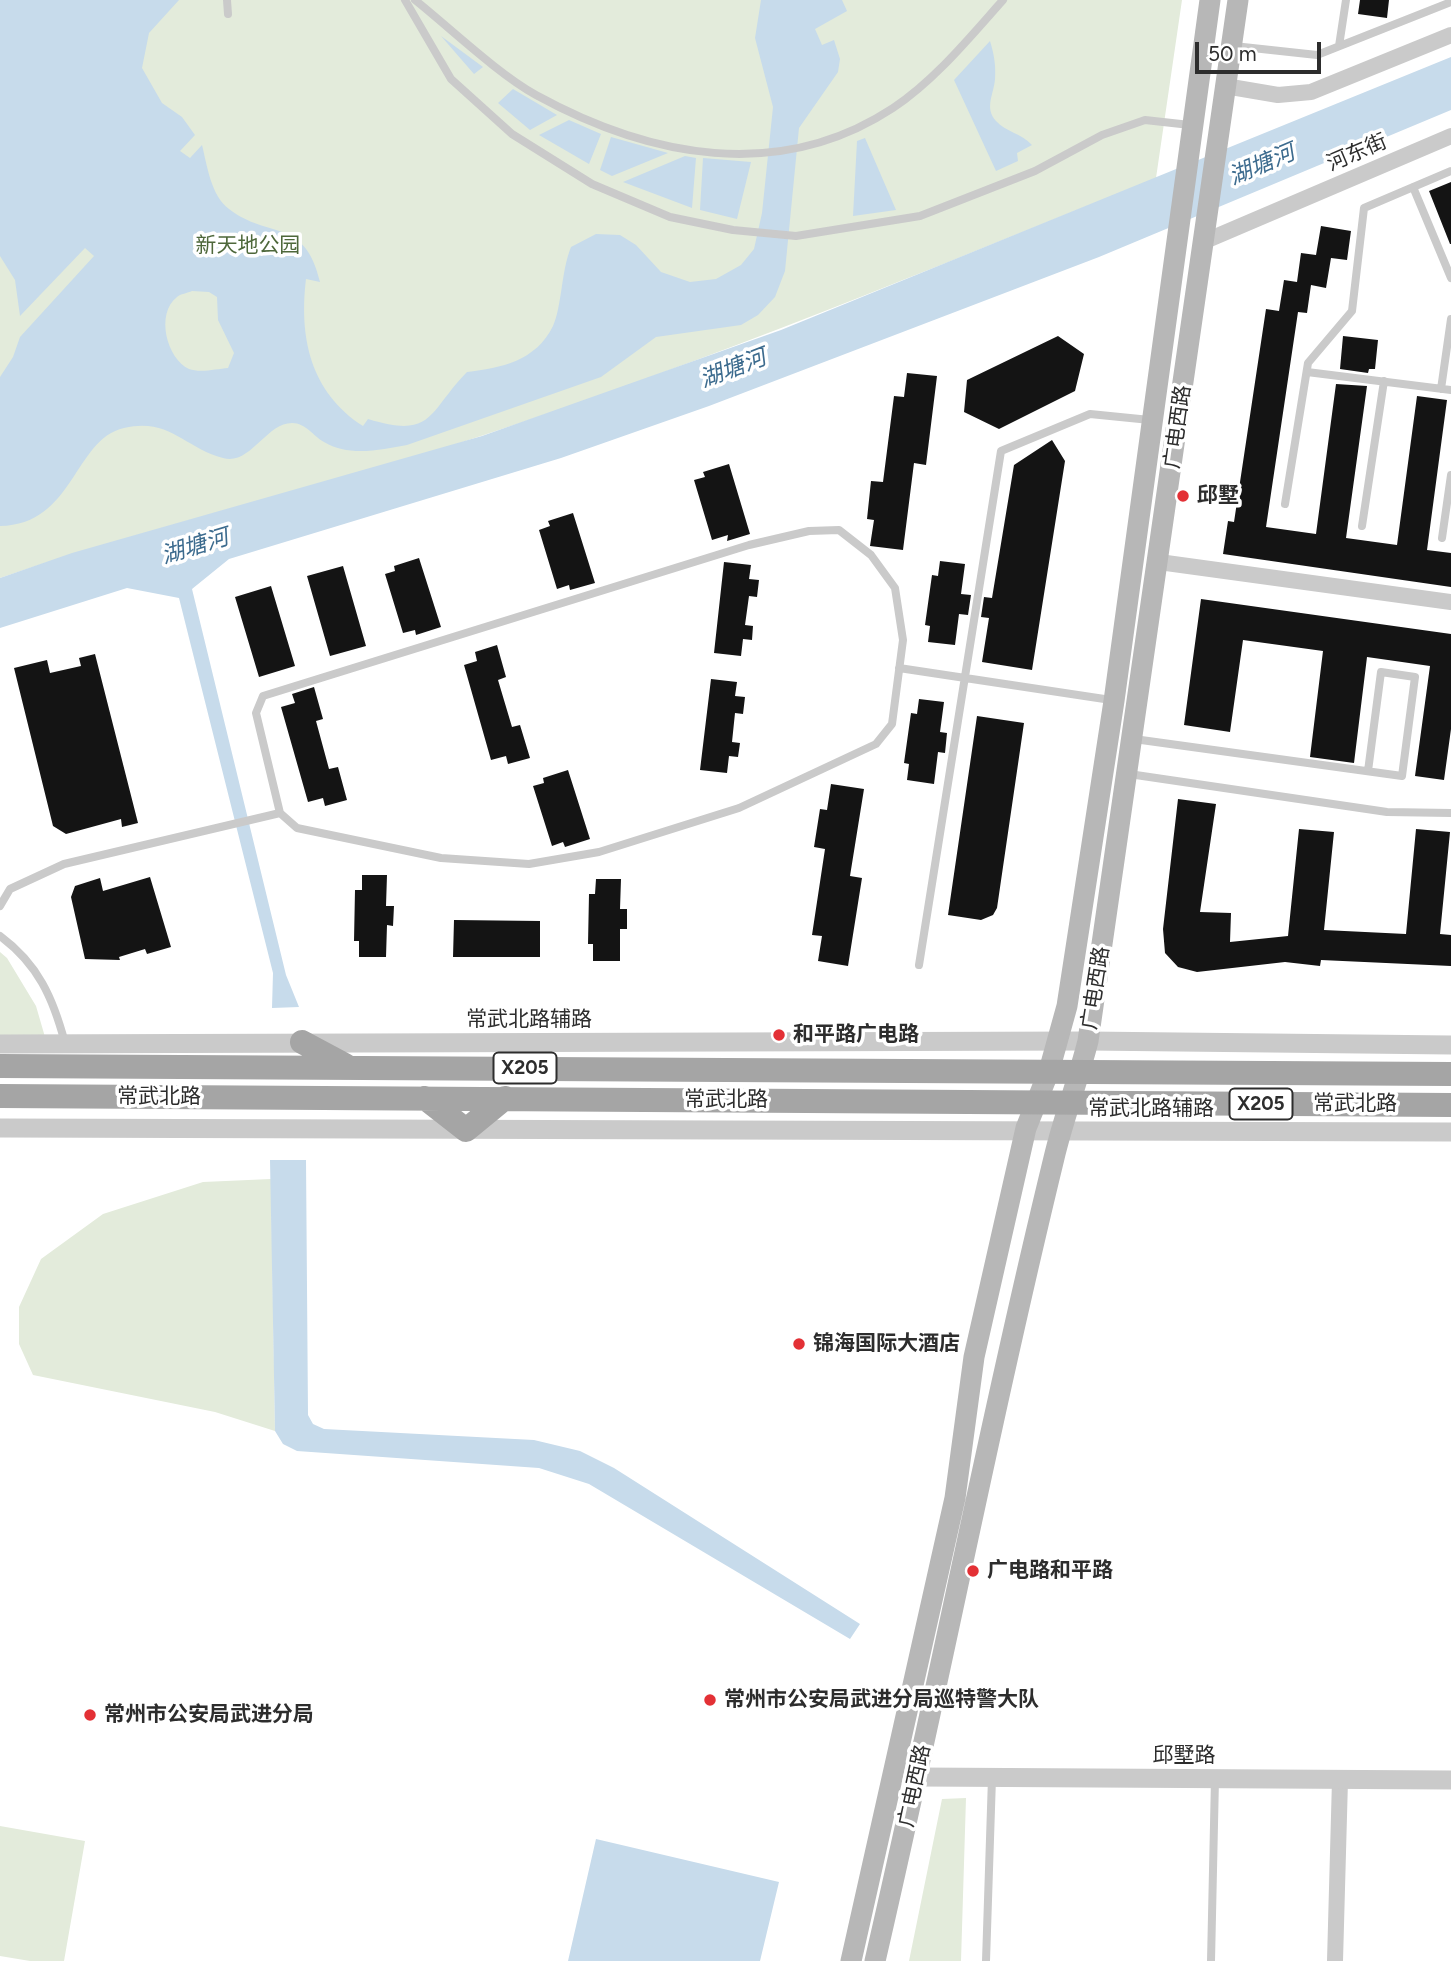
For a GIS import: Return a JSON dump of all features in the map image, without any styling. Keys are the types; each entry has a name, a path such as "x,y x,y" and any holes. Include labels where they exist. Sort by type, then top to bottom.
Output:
{"main road":[{"name":"广电西路","path":"851,1961 955,1498 974,1357 1026,1128 1039,1101 1067,1006 1114,701 1210,0"},
{"name":"广电西路","path":"875,1961 918,1777 974,1502 1061,1130 1088,1041 1129,774 1238,0"},
{"path":"302,1042 349,1068"},
{"name":"常武北路","path":"0,1066 1451,1074"},
{"name":"常武北路","path":"0,1096 1451,1105"},
{"path":"425,1098 466,1130 505,1098"}],"street":[{"path":"1225,86 1278,95 1311,92 1451,35"},
{"name":"河东街","path":"1203,242 1451,136"},
{"path":"1159,562 1451,602"},
{"path":"1088,1041 1451,1045"},
{"name":"常武北路辅路","path":"0,1044 1088,1041"},
{"path":"0,1128 1026,1128"},
{"name":"常武北路辅路","path":"1026,1128 1451,1132"},
{"name":"邱墅路","path":"918,1777 1451,1780"},
{"path":"1335,1961 1340,1780"}],"lane":[{"path":"226,0 228,14"},
{"path":"405,0 451,79 512,134 592,184 670,217 733,230 796,236 920,216 1035,171 1102,135 1145,120 1193,125"},
{"path":"415,0 534,94 598,125 667,146 728,156 829,141 894,107 955,54 1003,0"},
{"path":"1339,47 1346,0"},
{"path":"1426,12 1428,0"},
{"path":"1231,46 1317,55 1451,2"},
{"path":"1285,504 1308,363 1352,311 1364,208 1451,171"},
{"path":"1413,187 1451,278"},
{"path":"1441,389 1451,319"},
{"path":"1307,372 1451,390"},
{"path":"1362,526 1384,381"},
{"path":"919,965 1001,451 1090,414 1153,420"},
{"path":"1442,538 1451,475"},
{"path":"839,530 871,555 895,588 903,640 892,724 876,744 739,807 599,852 529,864 442,858 297,828 280,813 256,713 263,696 749,545 809,531 839,530"},
{"path":"899,668 1114,701"},
{"path":"1134,739 1402,776 1415,677 1381,672 1368,771"},
{"path":"1129,774 1387,812 1451,813"},
{"path":"0,906 10,889 64,864 280,813"},
{"path":"0,936 23,953 55,1005 65,1043"},
{"path":"986,1961 992,1777"},
{"path":"1211,1961 1215,1779"}],"green space":[{"name":"新天地公园","path":"0,0 1182,0 1156,178 822,312 569,406 424,454 120,540 0,578"},
{"path":"0,952 7,958 36,1006 45,1037 0,1036"},
{"path":"271,1179 275,1431 215,1412 33,1375 19,1344 19,1307 41,1259 103,1214 203,1182"},
{"path":"966,1798 961,1961 909,1961 942,1799"},
{"path":"0,1826 85,1841 64,1961 30,1961 0,1956"}],"water":[{"path":"0,0 179,0 149,33 142,68 162,103 182,117 195,135 180,151 190,158 202,145 211,180 223,203 244,218 295,239 313,261 320,282 306,279 304,322 312,362 331,397 363,426 368,419 406,426 418,424 436,410 467,372 516,361 546,338 556,318 571,247 596,234 620,235 636,245 661,272 690,282 716,279 741,265 754,249 762,213 773,107 755,38 761,0 842,0 847,11 815,29 822,45 834,40 840,59 838,72 799,128 785,271 775,297 758,315 741,325 656,337 601,377 407,445 365,451 343,450 324,442 305,427 292,423 274,430 242,456 233,459 198,448 165,430 140,426 124,428 107,435 94,448 59,497 44,512 25,522 0,526 0,377 13,357 20,337 94,256 85,248 20,316 15,280 0,256","holes":["192,291 209,292 217,297 218,320 234,353 228,368 193,370 181,364 170,346 166,336 166,314 170,305 180,295"]},
{"path":"441,36 483,67 474,74"},
{"path":"990,41 995,69 990,106 992,116 1000,125 1032,145 1017,153 1018,161 996,171 954,80"},
{"name":"湖塘河","path":"1451,57 1451,110 1099,257 709,406 561,458 229,559 192,589 286,975 299,1007 272,1008 273,973 179,598 127,588 0,628 0,578 72,553 482,436 781,330"},
{"path":"513,89 557,115 530,130 498,103"},
{"path":"569,120 601,134 589,164 539,135"},
{"path":"611,137 668,153 612,176 600,170"},
{"path":"865,138 896,210 853,216 857,141"},
{"path":"685,156 696,158 692,208 623,182"},
{"path":"703,158 751,162 737,219 700,210"},
{"path":"270,1160 306,1160 308,1415 313,1424 324,1429 534,1440 580,1451 614,1468 860,1624 850,1639 589,1484 539,1468 297,1451 283,1444 275,1431"},
{"path":"596,1839 779,1882 760,1961 568,1961"}],"building":[{"path":"1360,0 1389,0 1387,18 1358,14"},
{"path":"1451,182 1451,244 1450,244 1429,191"},
{"path":"1321,226 1351,231 1347,260 1331,258 1326,288 1311,285 1307,313 1298,312 1266,527 1316,534 1336,384 1367,386 1346,538 1397,545 1417,396 1447,400 1427,550 1451,553 1451,587 1223,554 1228,521 1234,522 1266,309 1279,311 1284,280 1297,282 1301,253 1316,255"},
{"path":"1058,336 1084,354 1075,391 999,429 964,412 967,380"},
{"path":"1343,336 1378,340 1375,369 1369,369 1368,373 1340,369"},
{"path":"907,373 937,376 926,465 914,463 903,550 870,546 874,520 867,519 871,481 883,482 894,396 904,397"},
{"path":"1052,440 1065,461 1032,670 982,662 989,618 981,617 984,597 992,598 1014,465"},
{"path":"729,464 750,534 727,541 728,535 712,540 694,480 705,477 703,472"},
{"path":"573,513 595,583 570,590 569,585 557,589 539,530 550,526 548,521"},
{"path":"419,558 441,627 416,635 415,630 403,633 385,574 395,571 394,566"},
{"path":"940,561 965,564 961,594 971,595 968,615 959,614 955,645 928,642 930,626 925,625 932,575 938,576"},
{"path":"724,562 751,565 749,579 759,580 757,597 749,596 745,625 753,626 752,640 743,639 741,656 714,653"},
{"path":"343,566 366,646 330,656 307,576"},
{"path":"271,586 295,666 259,677 235,597"},
{"path":"1201,599 1451,634 1451,729 1444,780 1415,776 1430,666 1367,657 1354,763 1310,757 1323,651 1243,640 1230,732 1184,725"},
{"path":"497,645 506,677 498,680 512,727 520,725 530,758 508,764 506,756 491,760 464,665 477,661 475,652"},
{"path":"95,654 138,823 122,827 121,819 66,834 53,826 14,668 47,660 50,673 81,666 79,658"},
{"path":"711,679 737,682 735,696 745,697 743,714 735,713 732,742 740,743 738,757 729,756 727,773 700,770"},
{"path":"314,687 323,719 316,721 329,769 338,767 347,800 325,806 323,798 308,802 281,707 295,703 292,694"},
{"path":"919,699 944,702 940,732 947,733 945,753 938,752 934,784 907,780 909,764 904,763 911,713 917,714"},
{"path":"977,716 1024,723 997,908 993,915 981,920 948,915"},
{"path":"568,770 590,839 565,847 563,842 552,846 533,786 544,783 543,778"},
{"path":"831,784 864,789 850,876 862,878 848,966 818,961 822,936 812,935 825,849 814,847 820,809 827,810"},
{"path":"1178,799 1216,804 1200,912 1231,913 1230,942 1288,936 1299,829 1334,832 1324,930 1406,934 1416,829 1450,832 1440,934 1451,935 1451,966 1321,960 1320,966 1285,962 1197,972 1178,967 1165,953 1163,929"},
{"path":"362,875 387,875 386,906 394,906 393,926 387,925 386,957 359,957 359,941 354,941 355,890 362,890"},
{"path":"150,877 171,947 147,954 145,949 119,957 120,960 85,959 71,897 75,886 100,878 103,891"},
{"path":"596,879 621,879 620,909 627,909 627,929 620,929 620,961 593,961 593,944 588,944 589,894 595,894"},
{"path":"454,920 540,921 540,957 453,957"}],"place":[{"name":"邱墅","path":"1183,496"},
{"name":"和平路广电路","path":"779,1035"},
{"name":"锦海国际大酒店","path":"799,1344"},
{"name":"广电路和平路","path":"973,1571"},
{"name":"常州市公安局武进分局巡特警大队","path":"710,1700"},
{"name":"常州市公安局武进分局","path":"90,1715"}]}
